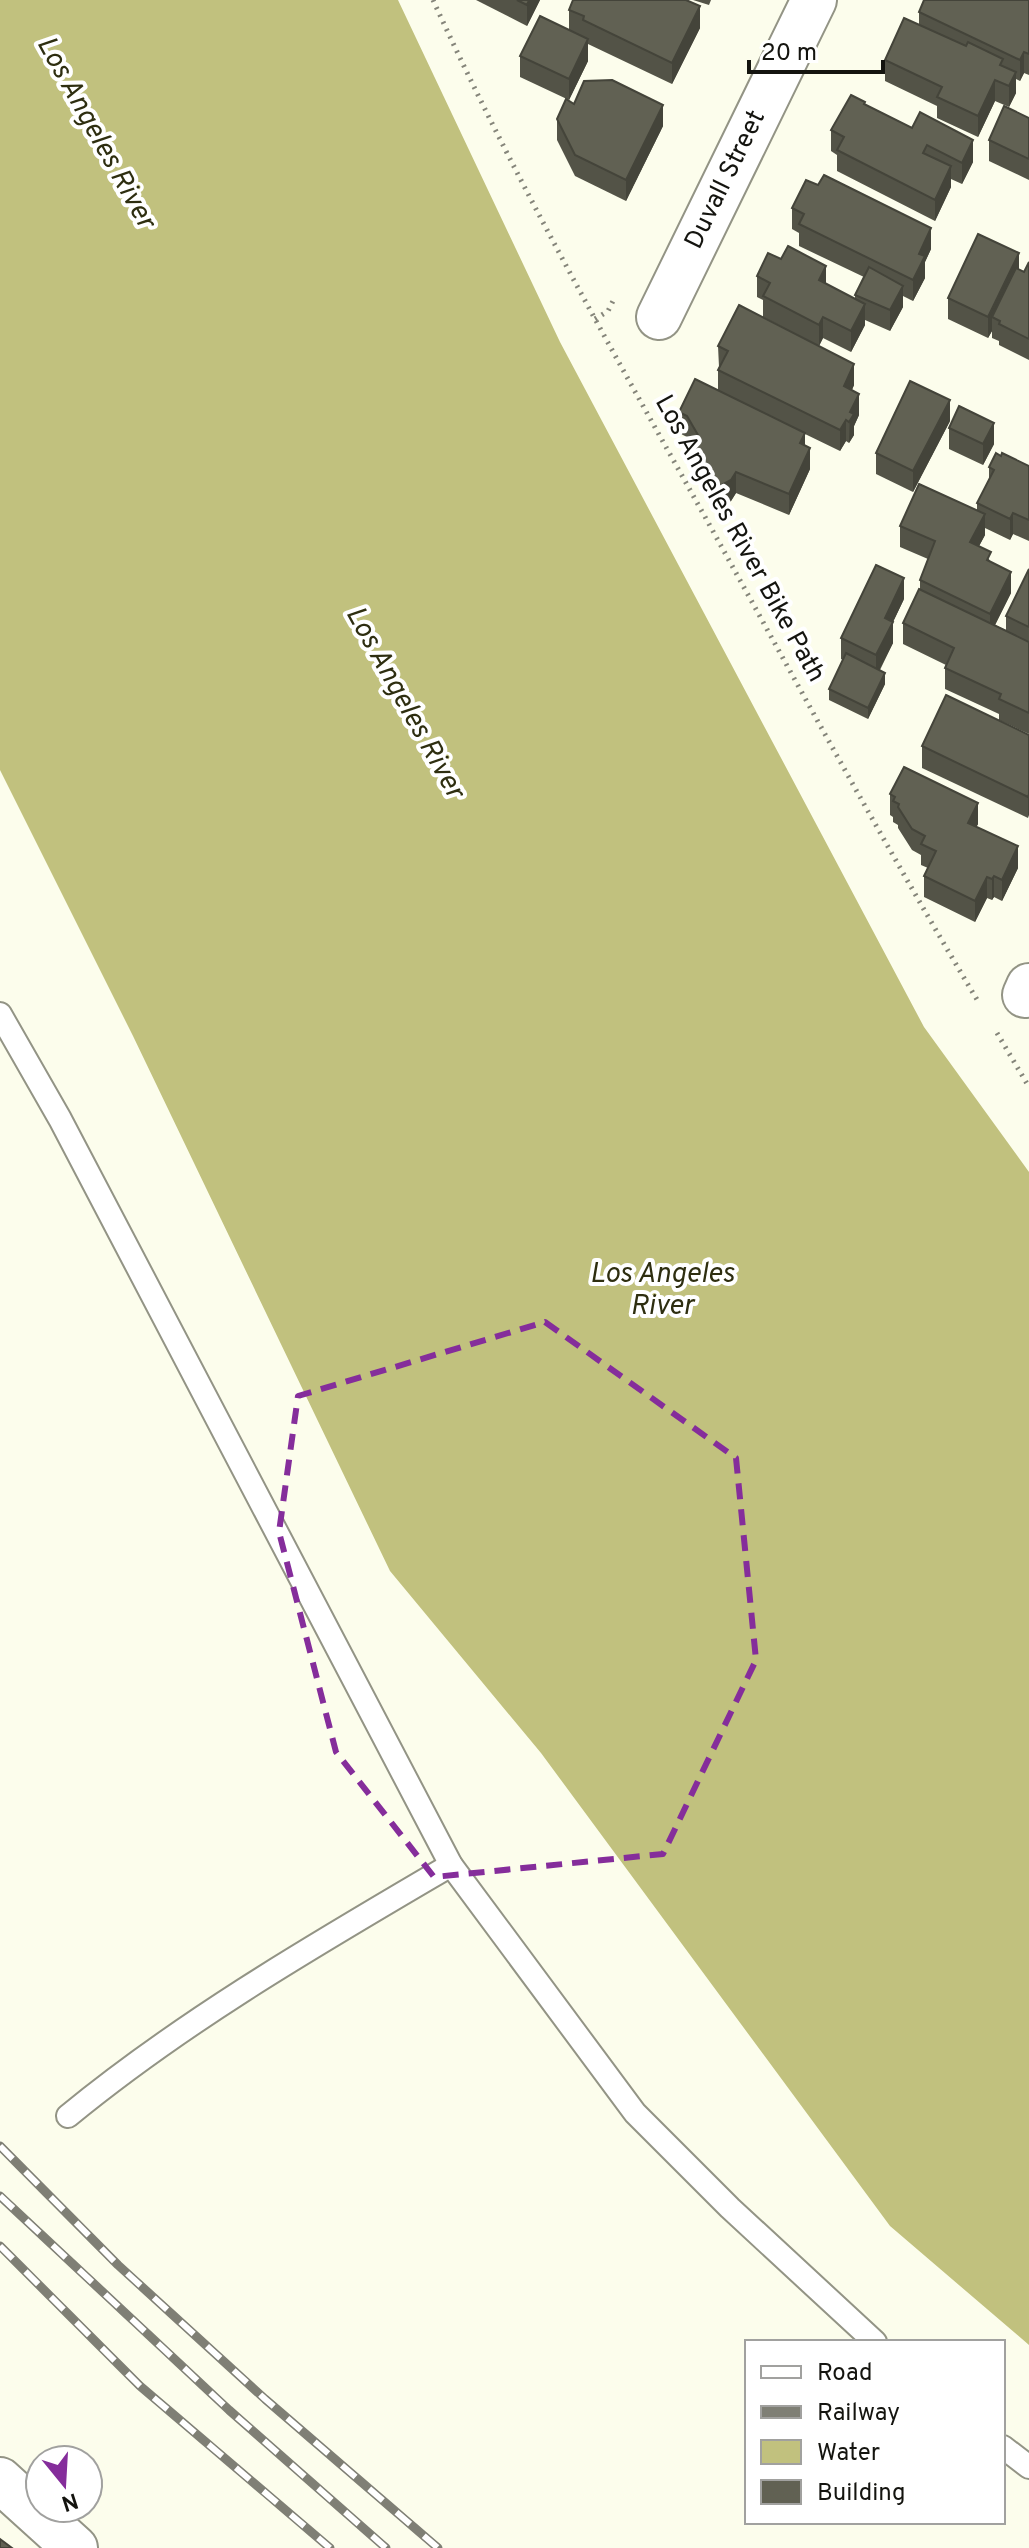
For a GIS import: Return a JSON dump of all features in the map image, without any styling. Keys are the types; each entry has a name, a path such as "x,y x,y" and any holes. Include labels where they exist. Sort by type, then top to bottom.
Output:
{"street":[{"name":"Duvall Street","path":"659,317 814,0"},
{"path":"0,2480 75,2548"}],"lane":[{"path":"0,1014 60,1119 451,1865 635,2113 730,2208 873,2340"},
{"path":"68,2116 114,2078 249,1986 451,1865"},
{"path":"1005,2449 1029,2467"}],"path":[{"name":"Los Angeles River Bike Path","path":"433,0 463,65 602,333 918,901 982,1007"},
{"path":"989,1021 1029,1087"}],"highlighted area":[{"path":"545,1322 736,1458 756,1660 663,1854 434,1877 336,1752 279,1532 298,1396"}],"water":[{"name":"Los Angeles River","path":"0,0 398,0 560,342 924,1027 1029,1172 1029,2345 890,2226 541,1753 390,1571 133,1036 0,770"}],"building":[{"path":"573,0 686,0 700,6 672,63 583,20 584,16 569,10"},
{"path":"924,0 1029,0 1029,54 1024,52 1020,60 919,12"},
{"path":"540,16 588,39 569,79 520,56"},
{"path":"904,18 1003,59 1000,65 1016,72 1009,86 995,80 978,116 937,97 942,87 885,60"},
{"path":"612,80 663,105 626,180 575,155 557,119 566,99 574,104 584,81"},
{"path":"851,95 912,128 920,112 973,140 962,163 927,145 923,153 951,166 935,200 837,150 844,137 831,130"},
{"path":"1004,106 1029,118 1029,159 989,140"},
{"path":"824,175 931,228 919,254 925,256 913,280 799,224 804,214 792,208 806,180 818,185"},
{"path":"978,234 1019,253 988,317 948,298"},
{"path":"788,246 826,266 819,280 865,304 851,331 823,317 819,325 763,296 770,283 757,276 768,253 781,259"},
{"path":"1029,262 1029,339 999,324 1000,321 992,317 1016,268 1024,272"},
{"path":"869,267 903,286 890,310 855,295"},
{"path":"739,305 854,364 844,386 859,394 850,412 854,414 840,430 718,370 728,351 718,346"},
{"path":"695,379 805,433 800,443 810,448 789,494 736,472 731,480 716,488 698,459 701,453 693,438 698,435 687,416 679,412"},
{"path":"910,381 950,400 913,471 876,453"},
{"path":"959,406 994,423 983,444 949,428"},
{"path":"996,453 1029,466 1029,520 1013,513 1010,519 977,503 994,470 989,467"},
{"path":"919,484 985,514 970,542 991,552 987,560 1011,572 990,614 920,580 935,541 900,526"},
{"path":"876,565 904,578 885,618 893,622 876,655 841,638"},
{"path":"1029,569 1029,627 1006,616"},
{"path":"919,589 1029,642 1029,713 999,699 1001,694 945,668 954,648 903,623"},
{"path":"846,653 885,673 868,708 829,689"},
{"path":"946,695 1029,735 1028,797 922,746"},
{"path":"904,767 978,803 968,823 1018,846 1002,880 987,877 975,901 924,876 936,851 921,844 925,836 912,829 899,804 893,801 895,797 890,794"},
{"path":"0,2539 12,2548 0,2548"}],"railway":[{"path":"0,2146 118,2265 265,2399 438,2548"},
{"path":"0,2196 229,2410 386,2548"},
{"path":"0,2246 140,2386 330,2548"}]}
